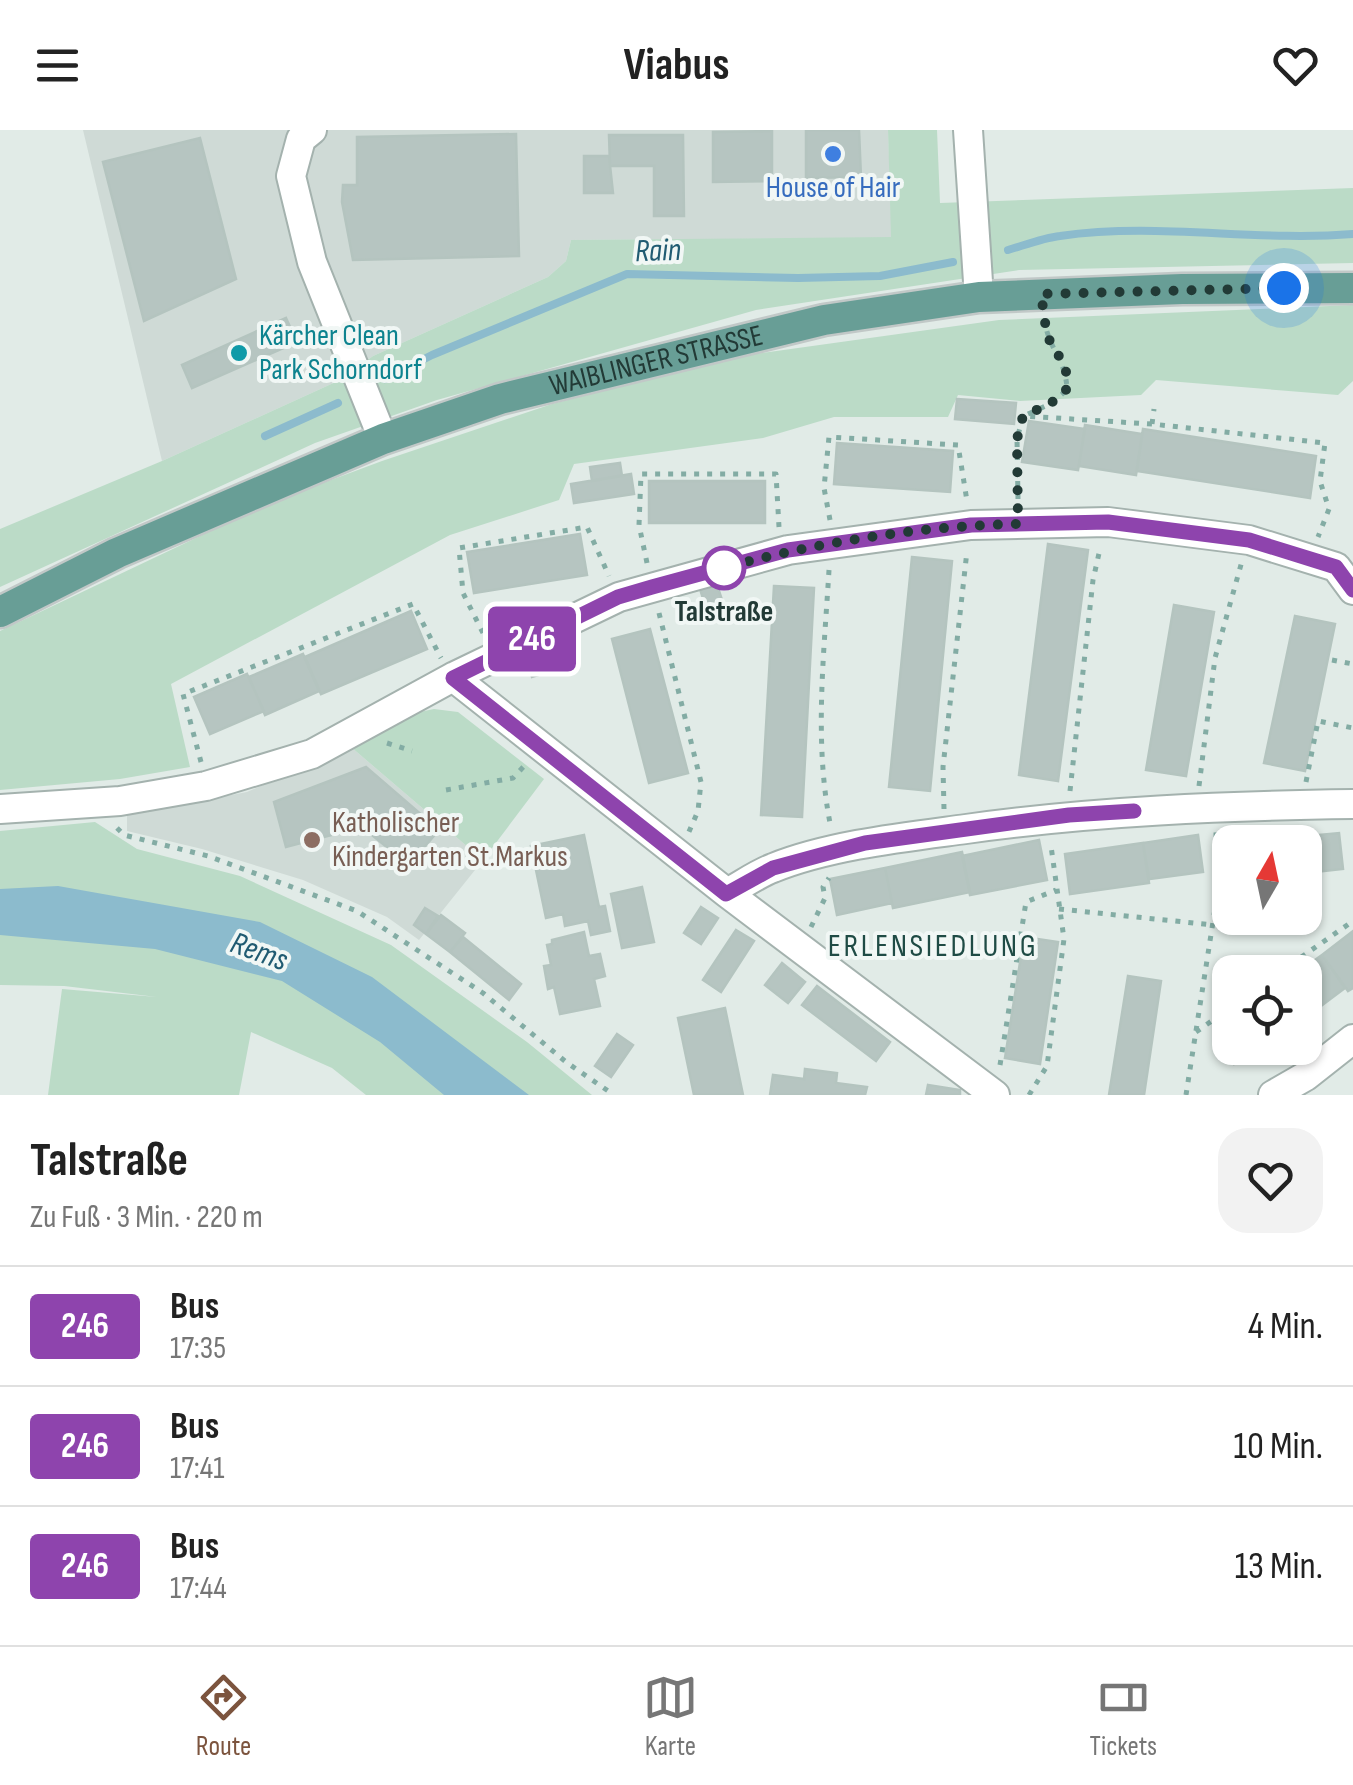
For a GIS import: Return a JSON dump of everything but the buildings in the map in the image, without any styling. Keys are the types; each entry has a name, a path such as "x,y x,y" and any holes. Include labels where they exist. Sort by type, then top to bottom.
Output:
{"main road":[{"name":"WAIBLINGER STRASSE","path":"0,612 117,553 383,439 500,399 824,320 979,297 1182,289 1353,288"}],"street":[{"path":"312,130 301,138 291,176 312,262 383,439"},
{"path":"968,130 979,297"},
{"path":"0,809 120,801 206,786 312,754 453,678 618,597 788,550 971,525 1108,522 1249,540 1336,567 1352,587"},
{"path":"453,678 726,894 992,1093"},
{"path":"726,894 773,868 865,843 1058,816 1353,804"},
{"path":"1272,1095 1306,1076 1353,1039"}],"path":[{"path":"1023,416 1050,404 1066,390 1066,368 1047,336 1041,294"},
{"path":"1152,424 1154,409"},
{"path":"1023,416 1152,424 1325,443 1320,482 1328,509 1310,559"},
{"path":"1018,524 1017,439 1023,416"},
{"path":"834,852 821,776 831,544 824,488 829,437 958,445 971,525 943,767 946,832"},
{"path":"676,853 698,812 701,782 639,526 640,474 776,474 777,522 788,550"},
{"path":"1029,1095 1047,1066 1064,938 1056,890 1058,816 1071,767 1094,580 1108,522"},
{"path":"497,656 464,593 459,548 587,528 618,597"},
{"path":"1212,847 1204,738 1215,658 1249,540"},
{"path":"206,786 183,694 414,604 453,678"},
{"path":"1332,660 1353,664"},
{"path":"1304,805 1307,769 1318,722 1353,728"},
{"path":"446,790 513,778 540,746"},
{"path":"108,818 124,834 208,856 357,911 483,993 566,1062 614,1095"},
{"path":"992,1093 998,1081 1026,902 1056,890"},
{"path":"1059,909 1212,926"},
{"path":"1304,955 1353,921"},
{"path":"1186,1095 1212,932"},
{"path":"1196,1032 1212,1021"}],"shaded area":[{"path":"83,130 888,130 892,238 571,240 566,261 548,277 373,356 340,380 162,461"},
{"name":"Katholischer Kindergarten St.Markus","path":"351,747 483,860 419,940 387,917 303,880 127,831 127,815 247,792"}],"green space":[{"path":"888,130 937,130 940,203 1353,188 1353,263 1019,270 756,310 437,400 315,443 0,587 0,529 340,380 373,356 548,277 566,261 571,240 891,237"},
{"path":"1353,305 1353,381 1338,395 1156,380 1141,395 1020,401 958,395 948,417 834,417 763,438 574,464 559,500 450,535 171,684 190,767 120,779 0,790 0,631 272,502 382,461 552,404 741,356 999,320"},
{"path":"434,709 458,712 544,779 483,860 351,747 415,713"},
{"path":"95,822 137,849 240,876 391,945 527,1042 592,1095 366,1095 332,1068 251,1032 239,1095 48,1095 62,989 157,997 64,986 0,985 0,831"}],"water":[{"name":"Rems","path":"58,886 260,922 372,977 529,1095 444,1095 380,1042 282,981 155,949 0,935 0,889"}],"waterway":[{"name":"Rain","path":"1008,250 1054,237 1097,232 1353,234"},
{"name":"Rain","path":"385,379 432,355 627,274 880,276 953,262"},
{"path":"265,436 338,403"}],"bus line":[{"name":"246","path":"1134,811 1069,815 865,843 773,868 726,894 453,678 618,597 788,550 971,525 1108,522 1249,540 1336,567 1353,590"}],"place":[{"name":"House of Hair","path":"833,154"},
{"name":"Kärcher Clean Park Schorndorf","path":"239,353"},
{"name":"Talstraße","path":"724,568"},
{"name":"Katholischer Kindergarten St.Markus","path":"312,840"}],"district":[{"name":"ERLENSIEDLUNG","path":"933,946"}],"route":[{"path":"724,568 719,569 788,550 971,525 1018,524 1017,439 1023,416 1050,404 1066,390 1066,368 1047,336 1041,294 1284,288"}]}
